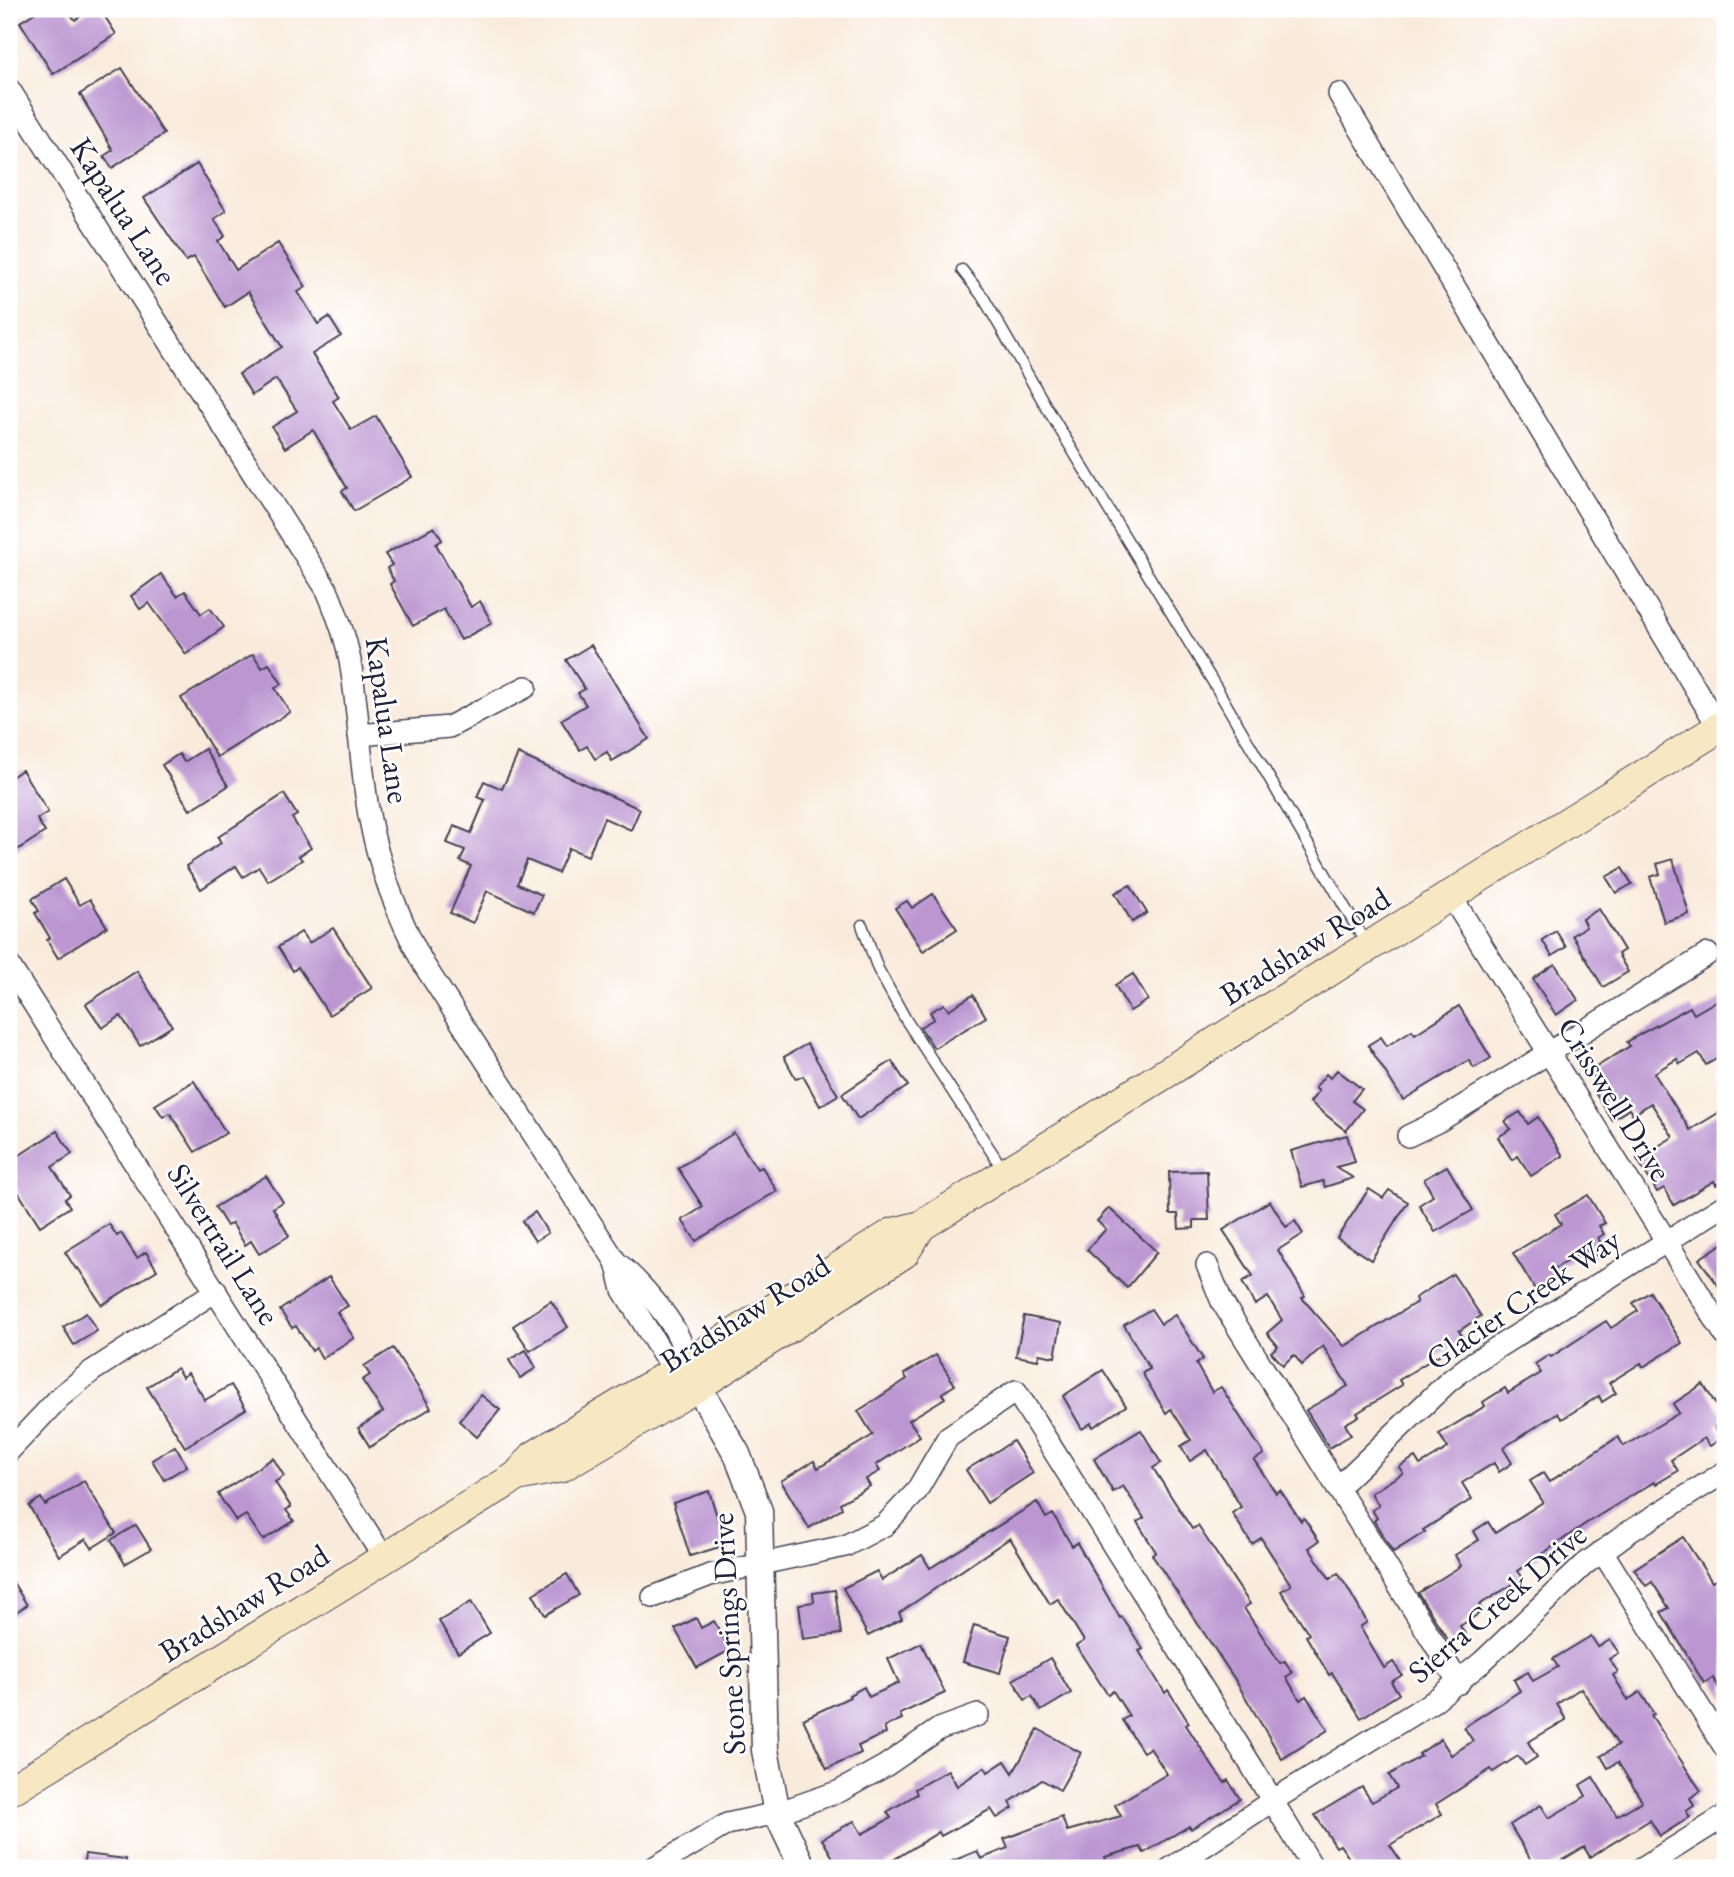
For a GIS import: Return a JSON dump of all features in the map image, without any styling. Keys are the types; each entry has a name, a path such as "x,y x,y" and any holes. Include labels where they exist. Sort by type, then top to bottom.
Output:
{"main road":[{"name":"Bradshaw Road","path":"9,1791 517,1476 534,1457 692,1375 893,1234 921,1226 1722,726"}],"street":[{"name":"Kapalua Lane","path":"9,89 327,590 341,624 350,660 369,815 379,862 401,922 424,965 616,1262 623,1290 663,1355 692,1375"},
{"path":"1339,94 1722,726"},
{"path":"359,735 449,727 526,687"},
{"name":"Crisswell Drive","path":"1451,896 1725,1335"},
{"path":"1408,1136 1439,1121 1708,954"},
{"name":"Silvertrail Lane","path":"9,965 384,1558"},
{"name":"Glacier Creek Way","path":"1337,1488 1448,1382 1474,1362 1725,1205"},
{"path":"1207,1265 1222,1302 1459,1683"},
{"path":"9,1451 60,1397 92,1371 216,1291"},
{"name":"Stone Springs Drive","path":"692,1375 737,1454 759,1511 765,1750 777,1812 803,1868"},
{"path":"653,1597 710,1575 845,1546 885,1525 916,1492 947,1437 1016,1391 1313,1868"},
{"name":"Sierra Creek Drive","path":"1171,1868 1272,1801 1434,1702 1459,1683 1585,1564 1725,1472"},
{"path":"1602,1551 1725,1748"},
{"path":"653,1868 727,1824 777,1812 840,1791 885,1766 939,1729 978,1715"},
{"path":"1642,1868 1725,1816"}],"lane":[{"path":"962,270 983,297 1368,947"},
{"path":"863,925 878,969 906,1020 1005,1174"}],"building":[{"path":"41,9 67,9 75,20 92,9 100,9 116,34 53,74 20,22"},
{"path":"122,68 164,134 112,168 104,156 113,150 80,94"},
{"path":"197,164 226,211 214,219 225,236 218,241 236,270 278,243 306,287 298,292 318,324 329,317 341,336 312,354 339,397 333,401 351,430 376,416 412,477 354,511 342,491 347,488 313,430 285,448 272,427 297,411 276,379 252,395 239,374 282,347 248,292 225,307 194,257 186,261 144,198"},
{"path":"434,527 442,540 436,544 471,607 480,601 492,623 461,640 444,609 413,626 390,584 394,581 387,568 392,565 385,554"},
{"path":"161,574 177,596 185,591 201,614 210,608 224,627 186,654 149,603 140,609 131,596"},
{"path":"591,645 649,739 612,761 607,752 595,759 587,746 580,750 561,720 586,705 578,693 585,689 566,660"},
{"path":"253,654 262,668 269,664 282,684 275,688 290,712 217,757 181,698"},
{"path":"205,749 228,786 190,810 162,765 179,754 184,762"},
{"path":"518,754 640,809 631,830 604,818 588,856 569,848 558,873 527,860 517,884 542,895 534,912 487,891 473,923 450,913 471,866 460,861 465,850 447,843 454,826 471,833 485,800 477,797 484,781 502,789"},
{"path":"22,770 48,812 37,819 45,832 14,852 9,844 9,779"},
{"path":"284,794 297,815 292,818 311,848 299,856 302,860 268,881 259,867 243,877 236,866 201,889 186,866 221,843 218,837"},
{"path":"1673,859 1689,914 1664,922 1650,877 1660,874 1657,864"},
{"path":"1622,868 1632,884 1616,893 1606,877"},
{"path":"64,879 80,905 90,899 107,927 58,958 35,913 39,911 32,899"},
{"path":"1130,885 1147,913 1132,922 1115,893"},
{"path":"933,894 957,929 923,951 895,908 907,901 912,908"},
{"path":"1599,909 1624,950 1618,954 1628,972 1603,987 1572,935 1586,927 1582,919"},
{"path":"333,928 372,988 329,1015 298,967 293,971 278,947 301,932 309,943"},
{"path":"1556,931 1566,947 1552,956 1542,940"},
{"path":"1555,964 1578,1000 1556,1015 1533,979"},
{"path":"137,971 172,1026 140,1046 121,1016 102,1028 86,1004"},
{"path":"1133,974 1148,1000 1130,1011 1115,985"},
{"path":"973,995 986,1017 934,1048 920,1027 934,1019 930,1012 944,1004 948,1010"},
{"path":"1725,996 1725,1054 1706,1065 1699,1053 1680,1064 1677,1059 1654,1073 1690,1130 1725,1109 1725,1179 1716,1185 1714,1181 1674,1205 1664,1188 1657,1192 1637,1159 1673,1137 1651,1103 1633,1115 1629,1109 1612,1120 1594,1091 1601,1087 1590,1071 1630,1046 1627,1042 1642,1033 1690,1007 1694,1014"},
{"path":"1459,1006 1491,1058 1474,1068 1469,1060 1403,1100 1368,1045 1381,1037 1387,1046 1412,1030 1415,1034"},
{"path":"807,1044 838,1095 820,1106 803,1076 796,1079 784,1057"},
{"path":"892,1061 908,1086 858,1119 842,1094"},
{"path":"1337,1070 1362,1089 1352,1101 1363,1109 1346,1131 1310,1102 1319,1091 1315,1088 1326,1074 1330,1078"},
{"path":"194,1081 226,1133 195,1152 170,1113 163,1117 155,1105"},
{"path":"1520,1112 1528,1124 1538,1117 1563,1156 1531,1176 1518,1156 1512,1160 1498,1137 1511,1129 1505,1121"},
{"path":"57,1131 72,1154 52,1167 70,1195 65,1199 70,1207 40,1226 9,1178 9,1162"},
{"path":"734,1133 757,1169 762,1167 777,1191 696,1241 682,1220 703,1207 678,1168"},
{"path":"1347,1135 1355,1162 1336,1167 1353,1178 1325,1187 1323,1181 1302,1187 1291,1151"},
{"path":"1447,1166 1473,1210 1435,1232 1419,1205 1433,1196 1424,1179"},
{"path":"1207,1171 1209,1220 1194,1220 1194,1228 1179,1229 1178,1214 1170,1214 1169,1172"},
{"path":"266,1176 283,1202 273,1208 289,1236 259,1254 251,1241 245,1245 232,1223 227,1226 215,1207"},
{"path":"1369,1189 1383,1198 1389,1190 1408,1202 1371,1260 1337,1238"},
{"path":"1588,1195 1605,1223 1599,1226 1604,1234 1598,1238 1605,1250 1591,1257 1586,1250 1552,1270 1558,1278 1536,1291 1513,1253 1561,1224 1555,1214"},
{"path":"1270,1201 1286,1227 1295,1221 1303,1234 1278,1250 1305,1296 1302,1298 1343,1345 1417,1302 1415,1298 1453,1274 1481,1316 1459,1331 1464,1339 1399,1380 1402,1385 1357,1413 1359,1416 1345,1424 1351,1435 1329,1448 1306,1410 1348,1386 1323,1346 1302,1365 1294,1355 1283,1365 1271,1352 1278,1346 1267,1333 1282,1320 1268,1297 1255,1305 1242,1282 1253,1276 1223,1230"},
{"path":"1109,1208 1157,1252 1127,1288 1087,1250 1106,1229 1097,1221"},
{"path":"535,1212 548,1233 535,1241 522,1221"},
{"path":"109,1224 117,1236 121,1233 137,1258 146,1252 157,1270 102,1305 65,1252"},
{"path":"1725,1242 1725,1295 1699,1259"},
{"path":"329,1277 348,1306 337,1312 354,1338 322,1358 316,1348 312,1351 296,1326 292,1328 280,1310"},
{"path":"1650,1292 1682,1343 1643,1367 1641,1363 1609,1383 1616,1393 1602,1402 1599,1396 1562,1419 1557,1413 1503,1448 1512,1463 1499,1472 1494,1463 1462,1483 1472,1499 1393,1552 1374,1521 1377,1518 1372,1510 1379,1506 1371,1493 1403,1473 1399,1467 1415,1457 1420,1465 1448,1448 1439,1434 1485,1406 1483,1402 1505,1388 1508,1393 1541,1373 1535,1364 1549,1355 1551,1357 1606,1321 1611,1328 1638,1311 1633,1303"},
{"path":"551,1301 568,1327 530,1351 513,1326"},
{"path":"1151,1309 1161,1324 1175,1315 1203,1359 1196,1364 1212,1392 1221,1387 1264,1454 1254,1460 1276,1493 1280,1490 1301,1521 1304,1518 1319,1541 1309,1548 1330,1579 1338,1573 1347,1587 1367,1622 1360,1627 1384,1668 1393,1662 1402,1675 1391,1682 1399,1694 1361,1718 1332,1673 1329,1675 1306,1636 1309,1634 1281,1591 1291,1585 1261,1538 1252,1544 1232,1513 1241,1507 1207,1450 1190,1461 1181,1446 1191,1440 1171,1409 1166,1413 1142,1373 1150,1369 1124,1325"},
{"path":"86,1313 97,1331 74,1345 63,1327"},
{"path":"1024,1316 1061,1323 1055,1357 1039,1354 1038,1360 1016,1356"},
{"path":"393,1348 431,1408 370,1447 358,1428 383,1412 362,1380 370,1375 364,1366"},
{"path":"526,1350 536,1368 520,1378 509,1360"},
{"path":"936,1355 955,1385 942,1393 945,1398 909,1420 920,1436 876,1465 880,1471 866,1479 870,1486 840,1503 842,1508 809,1528 781,1481 814,1461 818,1468 873,1435 858,1411 907,1379 904,1374"},
{"path":"177,1368 182,1377 188,1373 205,1400 231,1385 246,1409 185,1447 147,1387"},
{"path":"1103,1370 1126,1406 1093,1427 1091,1423 1082,1429 1063,1396"},
{"path":"1703,1384 1725,1419 1715,1427 1722,1438 1710,1446 1704,1438 1671,1460 1678,1471 1656,1484 1654,1482 1585,1524 1518,1571 1523,1578 1479,1605 1483,1611 1460,1626 1465,1634 1450,1643 1418,1593 1461,1566 1455,1555 1479,1540 1474,1531 1488,1522 1495,1533 1543,1502 1530,1481 1543,1473 1549,1482 1618,1437 1624,1446 1679,1413 1673,1404"},
{"path":"481,1395 500,1410 477,1437 459,1421"},
{"path":"1141,1430 1161,1463 1153,1468 1192,1529 1198,1526 1250,1604 1244,1608 1280,1663 1285,1661 1292,1673 1286,1677 1300,1700 1306,1696 1328,1730 1282,1759 1234,1678 1152,1555 1156,1552 1137,1522 1144,1518 1123,1486 1113,1492 1094,1459"},
{"path":"1013,1441 1033,1473 987,1503 966,1470"},
{"path":"175,1446 187,1466 164,1480 152,1460"},
{"path":"273,1458 284,1476 275,1482 291,1507 286,1510 294,1521 263,1540 246,1515 236,1521 218,1494"},
{"path":"84,1481 116,1533 92,1548 86,1539 59,1556 29,1506 41,1498 45,1505"},
{"path":"709,1491 726,1545 690,1556 673,1503"},
{"path":"1037,1502 1046,1518 1053,1514 1072,1546 1077,1543 1120,1618 1122,1617 1143,1649 1139,1651 1165,1693 1168,1690 1189,1723 1186,1725 1215,1770 1225,1783 1228,1780 1240,1799 1191,1829 1189,1826 1144,1853 1140,1847 1105,1857 1107,1863 1090,1868 936,1868 977,1851 981,1859 1008,1848 1004,1839 1062,1817 1067,1831 1121,1816 1115,1805 1167,1774 1150,1748 1143,1752 1122,1720 1129,1716 1113,1691 1108,1695 1076,1646 1084,1641 1058,1599 1050,1604 1010,1538 899,1613 902,1619 868,1636 843,1588 877,1571 882,1580 922,1555 930,1568"},
{"path":"136,1525 151,1549 125,1564 111,1540"},
{"path":"1683,1537 1712,1582 1718,1579 1725,1591 1725,1698 1713,1678 1704,1683 1661,1612 1669,1608 1652,1582 1646,1586 1634,1569"},
{"path":"567,1574 579,1595 545,1615 533,1594"},
{"path":"9,1576 27,1605 9,1617"},
{"path":"835,1590 841,1634 803,1639 799,1604 814,1602 813,1593"},
{"path":"471,1602 490,1633 458,1653 439,1621"},
{"path":"696,1618 701,1628 714,1621 730,1650 697,1668 675,1629"},
{"path":"974,1625 1010,1636 1000,1673 963,1662"},
{"path":"1591,1636 1598,1647 1610,1640 1619,1653 1609,1659 1618,1672 1613,1675 1628,1700 1640,1692 1654,1714 1651,1715 1701,1791 1690,1798 1694,1806 1686,1811 1690,1817 1660,1836 1650,1820 1590,1857 1584,1847 1549,1868 1536,1868 1510,1825 1541,1805 1549,1818 1586,1796 1580,1785 1593,1777 1617,1816 1642,1801 1618,1762 1608,1768 1601,1756 1618,1745 1581,1688 1557,1704 1566,1720 1528,1742 1537,1757 1525,1765 1518,1756 1493,1772 1491,1769 1436,1804 1442,1814 1390,1845 1406,1868 1356,1868 1340,1845 1336,1847 1315,1815 1362,1787 1372,1802 1397,1788 1389,1775 1421,1756 1419,1754 1441,1739 1451,1755 1473,1741 1464,1727 1520,1691 1514,1680 1528,1672 1533,1681 1558,1667 1553,1659"},
{"path":"921,1643 945,1693 900,1714 902,1719 884,1727 886,1733 858,1746 861,1753 827,1769 803,1719 850,1697 849,1695 864,1687 869,1697 899,1683 888,1659"},
{"path":"1050,1658 1071,1693 1041,1711 1032,1696 1025,1700 1013,1680"},
{"path":"1038,1729 1081,1753 1060,1790 1042,1780 1010,1802 1013,1808 997,1818 991,1809 941,1836 939,1832 880,1868 839,1868 822,1839 854,1821 862,1834 891,1818 887,1812 917,1794 915,1789 948,1770 957,1786 985,1767 988,1772 1005,1761 1013,1773"},
{"path":"85,1854 126,1859 125,1868 83,1868"}]}
